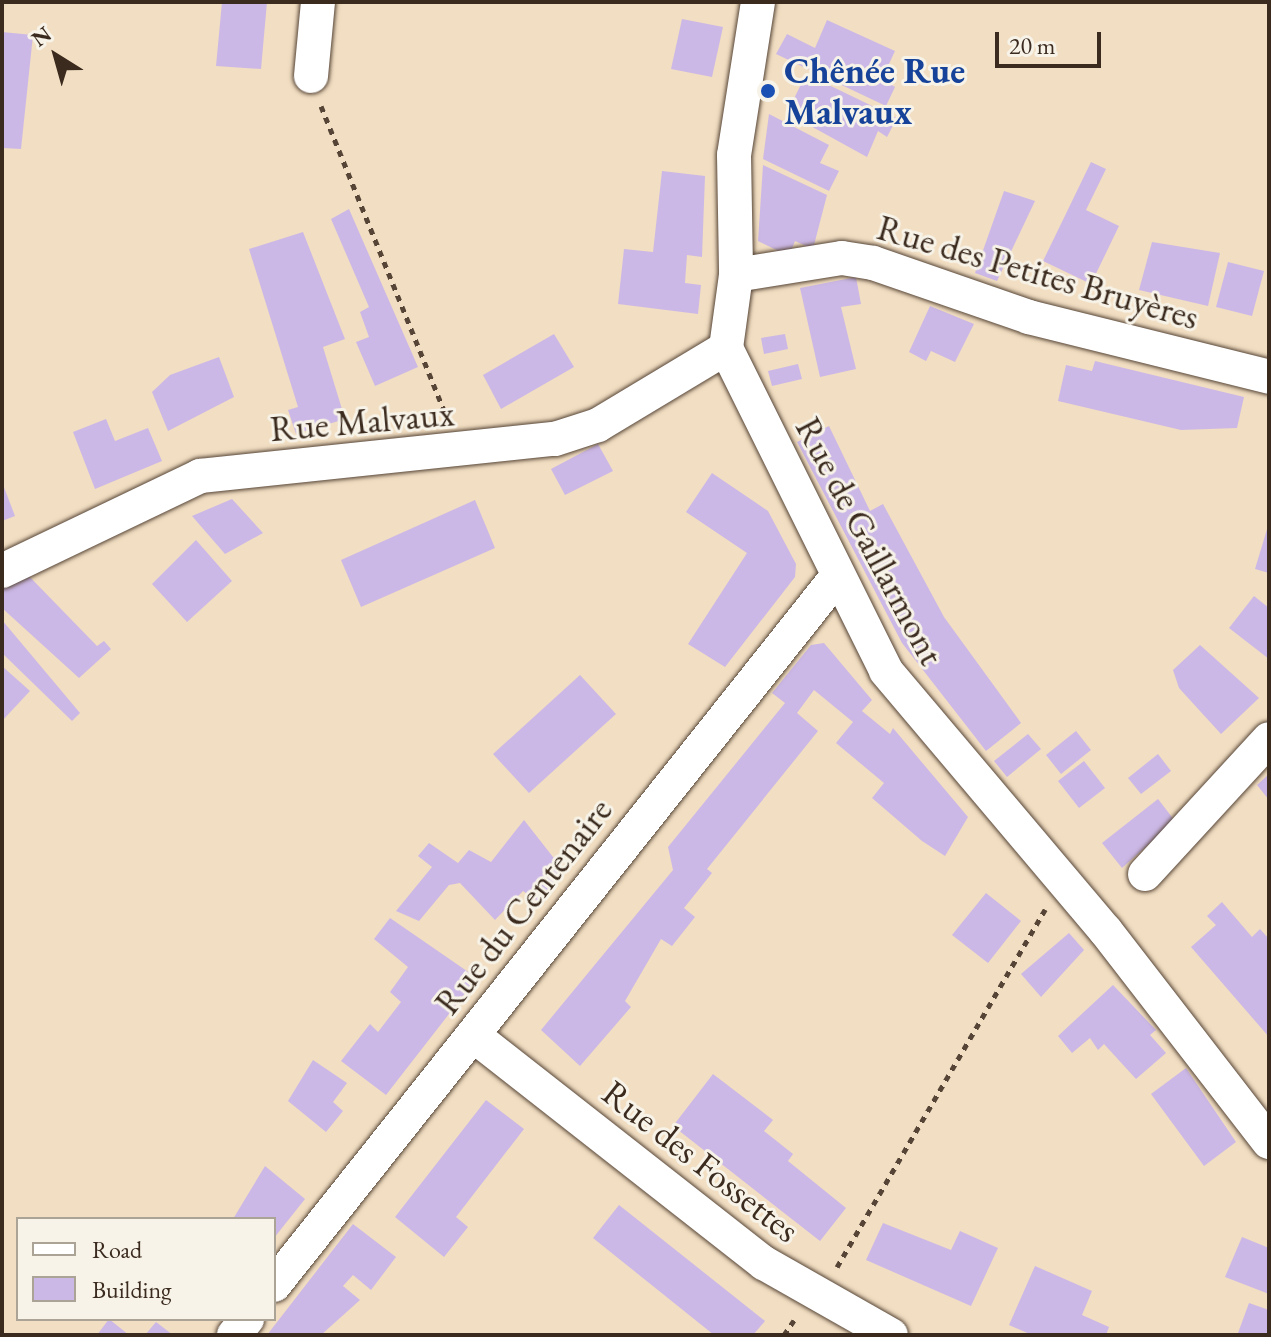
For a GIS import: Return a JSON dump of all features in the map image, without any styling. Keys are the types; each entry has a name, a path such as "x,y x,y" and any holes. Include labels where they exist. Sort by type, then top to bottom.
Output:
{"street":[{"path":"311,76 318,2"},
{"path":"726,348 736,275 734,155 758,2"},
{"name":"Rue des Petites Bruyères","path":"736,275 842,258 873,263 1029,317 1269,377"},
{"name":"Rue Malvaux","path":"2,571 200,476 462,454 598,425 726,348"},
{"name":"Rue de Gaillarmont","path":"726,348 836,578 886,671 1269,1142"},
{"name":"Rue du Centenaire","path":"276,1282 836,578"},
{"path":"1145,874 1269,739"},
{"name":"Rue des Fossettes","path":"473,1035 764,1263 820,1298 891,1335"}],"path":[{"path":"311,76 354,201 462,454"},
{"path":"820,1298 1019,950 1066,890"}],"building":[{"path":"222,2 267,2 261,69 216,66"},
{"path":"682,19 723,27 712,77 671,69"},
{"path":"827,20 895,51 882,79 895,87 886,106 776,54 787,34 815,48"},
{"path":"2,32 33,35 21,149 2,148"},
{"path":"806,74 897,118 887,137 878,131 867,157 787,113"},
{"path":"769,114 829,145 820,163 839,171 829,191 763,159"},
{"path":"1091,162 1106,169 1086,210 1119,226 1091,284 1043,261"},
{"path":"763,165 827,195 813,249 795,241 789,256 758,241"},
{"path":"662,171 705,176 702,257 687,255 685,283 701,285 698,314 618,304 624,249 653,252"},
{"path":"1004,191 1035,201 997,281 975,273"},
{"path":"349,209 418,367 375,386 356,342 369,337 360,312 369,307 331,219"},
{"path":"303,232 345,339 323,347 345,419 296,434 288,410 298,407 249,249"},
{"path":"1152,242 1220,253 1208,306 1139,290"},
{"path":"1228,262 1264,271 1252,316 1216,307"},
{"path":"856,277 861,304 841,307 856,369 820,377 800,288"},
{"path":"930,306 974,324 955,362 931,351 926,361 909,352"},
{"path":"554,334 574,367 501,409 483,375"},
{"path":"785,334 788,349 764,354 761,338"},
{"path":"219,357 234,397 168,431 152,392 170,375"},
{"path":"1095,361 1244,397 1237,428 1181,430 1058,401 1066,365 1092,371"},
{"path":"798,364 802,379 772,386 768,371"},
{"path":"106,419 115,441 148,428 162,461 95,489 73,432"},
{"path":"829,426 870,511 883,504 944,617 1021,723 986,751 902,643 797,442"},
{"path":"598,444 613,471 565,495 551,469"},
{"path":"712,473 768,511 796,564 795,577 725,667 688,644 747,553 686,512"},
{"path":"2,482 15,516 2,521"},
{"path":"232,499 263,533 225,554 192,516"},
{"path":"475,500 495,548 361,607 341,560"},
{"path":"1269,526 1269,573 1255,569"},
{"path":"196,540 232,581 187,622 152,584"},
{"path":"26,573 97,646 104,641 111,649 79,678 2,608 2,586"},
{"path":"1254,596 1269,608 1269,659 1229,628"},
{"path":"2,620 80,713 72,721 2,653"},
{"path":"824,643 872,700 862,711 890,734 893,728 968,817 945,856 922,841 872,798 884,783 836,743 853,722 814,690 797,713 818,731 707,869 712,873 684,908 695,917 672,946 661,939 625,1001 631,1007 580,1066 541,1030 673,870 668,847 785,703 772,693 811,645"},
{"path":"1200,645 1259,698 1221,734 1179,688 1173,670"},
{"path":"2,666 30,691 2,721"},
{"path":"580,675 616,714 529,793 493,754"},
{"path":"1076,731 1091,750 1061,774 1046,755"},
{"path":"1028,734 1041,749 1007,777 994,761"},
{"path":"1158,754 1171,771 1141,794 1128,778"},
{"path":"1084,761 1105,788 1079,808 1058,781"},
{"path":"1269,774 1269,800 1257,785"},
{"path":"1158,799 1175,821 1122,868 1102,843"},
{"path":"524,820 564,871 539,902 523,891 495,920 460,883 449,885 419,921 396,911 432,867 418,856 429,843 458,863 469,850 491,862"},
{"path":"986,893 1021,921 988,963 952,935"},
{"path":"1222,902 1252,937 1260,929 1269,939 1269,1037 1191,947 1216,925 1207,916"},
{"path":"390,918 477,978 386,1095 341,1061 370,1024 378,1032 401,1002 390,992 408,967 374,939"},
{"path":"1069,933 1084,950 1041,997 1021,974"},
{"path":"1113,985 1156,1030 1150,1035 1166,1053 1136,1079 1104,1044 1098,1050 1090,1038 1072,1053 1058,1036"},
{"path":"313,1060 347,1083 333,1102 343,1111 326,1132 288,1101"},
{"path":"1186,1068 1236,1142 1204,1166 1151,1094"},
{"path":"713,1074 773,1120 764,1131 793,1154 788,1161 846,1208 820,1241 673,1126"},
{"path":"486,1100 524,1129 456,1217 468,1227 444,1257 395,1217"},
{"path":"265,1166 305,1199 276,1235 276,1217 234,1217"},
{"path":"619,1205 765,1321 753,1335 714,1335 593,1238"},
{"path":"883,1223 951,1250 960,1231 998,1248 971,1306 866,1260"},
{"path":"353,1224 396,1257 371,1290 353,1275 343,1286 360,1300 321,1335 267,1335"},
{"path":"1242,1237 1269,1248 1269,1294 1225,1277"},
{"path":"1035,1266 1092,1291 1082,1315 1109,1327 1106,1335 1032,1335 1009,1325"},
{"path":"1249,1303 1269,1310 1269,1335 1238,1333"},
{"path":"108,1321 112,1321 129,1335 97,1335"},
{"path":"156,1322 173,1335 145,1335"}],"place":[{"name":"Chênée Rue Malvaux","path":"768,91"}]}
